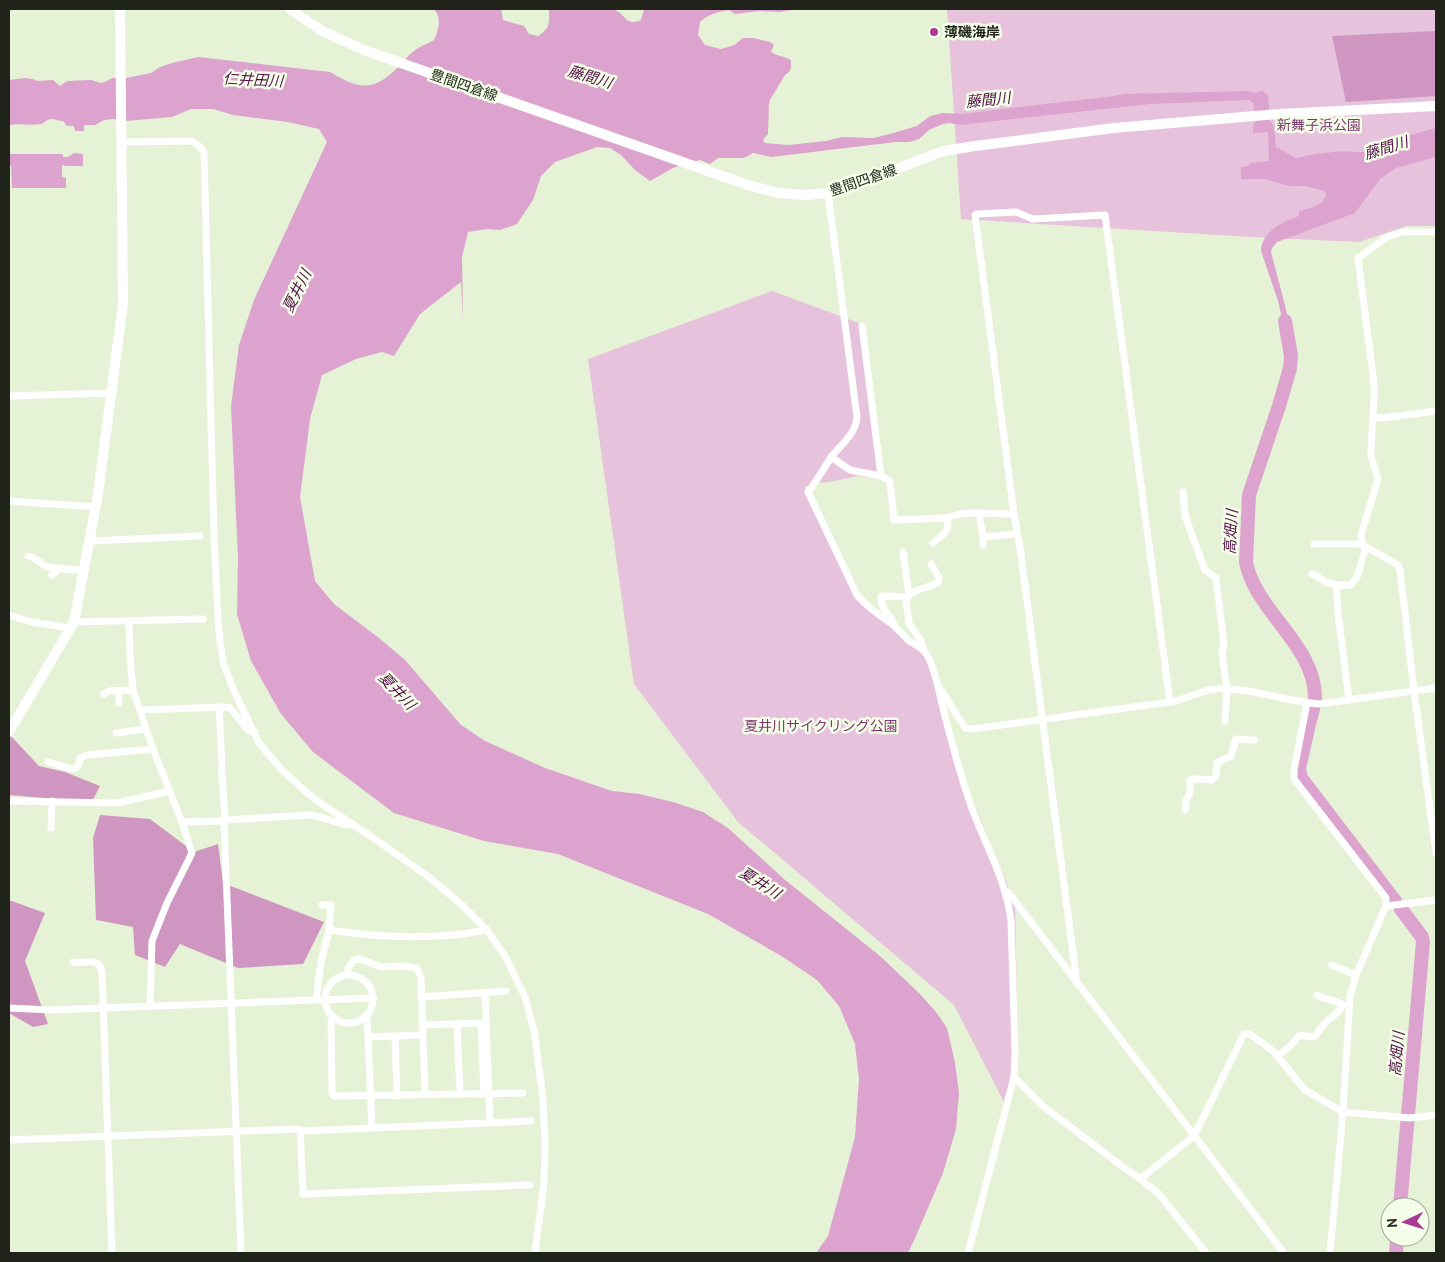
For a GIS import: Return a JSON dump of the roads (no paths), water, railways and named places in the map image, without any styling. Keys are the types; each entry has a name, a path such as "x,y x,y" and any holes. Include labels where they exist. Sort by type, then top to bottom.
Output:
{"main road":[{"path":"9,732 72,625 96,507 123,304 120,9"},
{"name":"豊間四倉線","path":"290,9 335,38 381,56 748,185 778,193 807,195 838,192 944,151 1114,128 1279,114 1436,106"}],"street":[{"path":"122,142 192,141 200,146 204,152 214,536 218,618 224,665 234,691 260,743 281,769 323,805 355,825 430,878 461,904 487,930 505,956 525,997 535,1039 543,1098 546,1147 544,1183 535,1253"},
{"path":"828,193 858,417 854,429 831,457 808,492 857,595 867,606 894,625 909,640 924,651"},
{"path":"1077,984 975,215 977,214 1016,212 1033,218 1106,215 1170,702"},
{"path":"1312,574 1327,583 1351,585 1357,576 1365,546 1361,535 1378,479 1371,456 1374,384 1358,258 1387,236 1403,232 1436,232"},
{"path":"862,326 881,476"},
{"path":"9,396 112,393"},
{"path":"1374,417 1383,418 1436,411"},
{"path":"831,457 850,470 881,476 890,480 894,520 948,518 960,514 1014,514"},
{"path":"1183,492 1186,516 1205,570 1216,578 1227,689 1225,721"},
{"path":"9,500 96,507"},
{"path":"979,514 983,545"},
{"path":"933,543 946,532 948,518"},
{"path":"983,537 1017,534"},
{"path":"90,540 200,536"},
{"path":"1314,544 1356,544 1365,546 1398,565 1400,570 1414,692 1436,853"},
{"path":"903,552 909,623 921,641 938,685 952,747 974,814 1005,888 1011,920 1014,1077 968,1253"},
{"path":"28,556 38,559 45,566 84,570"},
{"path":"894,625 892,618 881,604 880,597 908,596 934,585 938,582 939,578 931,564"},
{"path":"52,575 59,568"},
{"path":"1336,585 1350,700"},
{"path":"9,615 32,622 72,625 203,619"},
{"path":"128,621 133,690 192,854 166,903 152,941 150,1006"},
{"path":"938,685 965,728 968,729 1042,721 1180,701 1212,689 1227,689 1319,704 1436,688"},
{"path":"104,694 109,691 133,690"},
{"path":"118,691 119,703"},
{"path":"1309,703 1294,770 1294,779 1386,898 1386,906 1356,975 1346,1006 1343,1112 1330,1253"},
{"path":"140,710 219,706 230,708 248,730 254,732"},
{"path":"219,706 240,1253"},
{"path":"116,733 146,729"},
{"path":"1228,739 1254,740"},
{"path":"1185,810 1190,792 1190,780 1212,780 1216,776 1217,763 1230,756 1236,739"},
{"path":"48,762 75,769 80,758 87,755 153,748"},
{"path":"9,801 117,803 170,791"},
{"path":"52,801 52,828"},
{"path":"182,822 309,815 341,824 355,825"},
{"path":"1005,888 1284,1253"},
{"path":"1386,906 1436,900"},
{"path":"316,1000 329,930 331,905 322,905"},
{"path":"329,930 364,935 452,936 487,930"},
{"path":"348,974 348,968 354,960 360,959 381,968 402,966 417,968 420,978 425,1095"},
{"path":"73,962 93,962 101,967 112,1253"},
{"path":"1332,965 1356,975"},
{"path":"348,974 363,978 369,984 374,998 371,1010 367,1016 354,1022 340,1021 334,1017 329,1013 325,1000 326,990 331,982 339,976 348,974"},
{"path":"421,997 506,991"},
{"path":"485,993 486,1093"},
{"path":"1317,995 1346,1006"},
{"path":"9,1008 50,1010 374,998"},
{"path":"1277,1056 1288,1048 1300,1035 1315,1036 1325,1023 1346,1006"},
{"path":"367,1016 372,1128"},
{"path":"334,1017 331,1021 332,1095 337,1097 523,1093"},
{"path":"457,1024 460,1094"},
{"path":"422,1025 481,1024 490,1123"},
{"path":"1140,1178 1194,1136 1244,1034 1250,1034 1277,1056 1305,1090 1343,1112 1407,1118 1436,1115"},
{"path":"368,1037 422,1035"},
{"path":"395,1036 396,1096"},
{"path":"1014,1077 1043,1106 1140,1178 1158,1194 1206,1253"},
{"path":"9,1140 531,1121"},
{"path":"300,1130 303,1194 530,1184"}],"water":[{"path":"434,9 501,9 503,20 524,26 529,34 538,36 547,27 549,9 612,9 619,12 628,21 635,22 641,20 644,9 797,9 780,12 759,11 735,14 729,10 710,15 700,22 698,35 705,45 721,49 734,45 743,38 753,38 770,42 774,45 771,52 791,60 790,71 785,75 770,100 768,134 763,140 765,143 788,145 826,141 842,137 873,138 917,126 930,116 943,113 961,114 1124,94 1247,91 1257,93 1262,90 1268,95 1270,121 1274,127 1276,147 1296,158 1334,152 1379,151 1388,147 1392,140 1436,128 1436,157 1396,168 1380,179 1355,213 1277,242 1272,248 1271,252 1292,338 1287,340 1278,301 1261,251 1262,244 1274,228 1299,216 1299,211 1320,204 1326,194 1324,191 1306,186 1289,186 1265,179 1241,179 1241,167 1248,166 1251,163 1269,161 1268,132 1253,133 1253,126 1256,120 1253,103 1249,100 1150,104 960,125 949,123 929,130 919,139 909,142 771,157 753,153 744,158 718,158 710,164 700,160 673,168 650,181 635,170 621,155 610,148 597,147 555,162 541,176 533,200 517,224 500,230 487,229 468,232 462,257 463,319 461,282 420,314 394,356 382,352 356,359 322,375 310,419 300,497 315,581 334,604 405,660 461,725 485,741 545,768 612,791 639,794 673,802 703,812 728,828 784,879 880,956 919,993 947,1028 955,1063 959,1093 956,1129 943,1173 908,1253 816,1253 828,1236 855,1137 859,1079 855,1044 839,1006 817,980 783,957 708,914 558,854 484,841 394,813 313,752 281,714 251,661 237,614 238,558 231,406 239,345 254,300 327,142 319,129 288,122 233,115 213,109 191,109 172,117 126,121 104,120 95,125 84,125 84,131 75,131 74,126 67,126 63,121 52,119 41,124 9,125 9,80 25,78 37,81 53,80 60,86 67,81 91,80 101,83 112,78 126,78 151,73 160,67 198,57 330,72 355,84 370,85 378,83 397,69 414,51 434,40 439,24 437,12"},
{"path":"74,153 83,154 83,166 62,165 62,177 66,178 66,188 12,188 9,154 62,154 64,158"}],"waterway":[{"name":"高畑川","path":"1285,321 1291,356 1290,368 1249,495 1246,562 1252,580 1261,596 1296,644 1312,678 1315,700 1299,768 1301,778 1395,901"},
{"name":"高畑川","path":"1401,909 1422,937 1423,942 1401,1197"},
{"name":"高畑川","path":"1396,1247 1396,1253"}],"place":[{"name":"薄磯海岸","path":"934,32"}],"water label":[{"name":"藤間川","path":"590,77"},
{"name":"仁井田川","path":"253,80"},
{"name":"藤間川","path":"988,100"},
{"name":"藤間川","path":"1386,148"},
{"name":"夏井川","path":"297,291"},
{"name":"夏井川","path":"397,691"},
{"name":"夏井川","path":"760,883"}],"park label":[{"name":"新舞子浜公園","path":"1319,125"},
{"name":"夏井川サイクリング公園","path":"821,726"}]}
